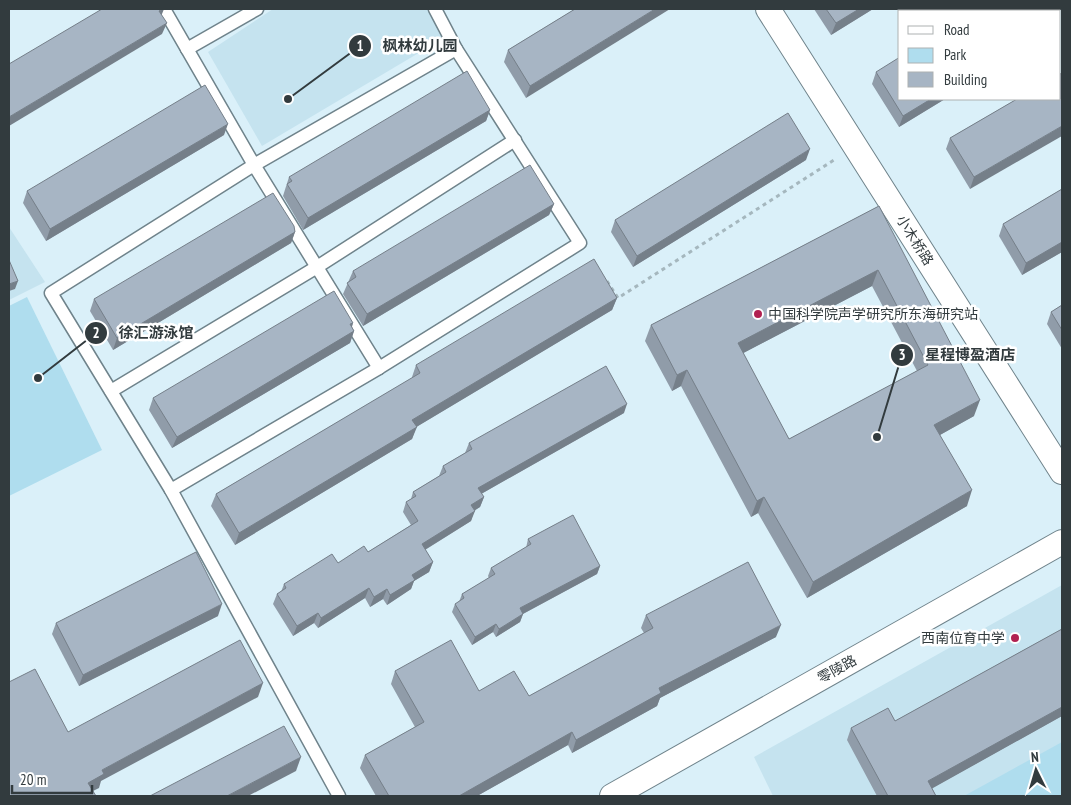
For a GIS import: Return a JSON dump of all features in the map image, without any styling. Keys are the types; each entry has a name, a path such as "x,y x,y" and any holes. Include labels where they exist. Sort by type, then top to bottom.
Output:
{"street":[{"name":"小木桥路","path":"768,9 1062,472"},
{"name":"零陵路","path":"612,796 1062,542"}],"lane":[{"path":"164,9 254,166 379,368"},
{"path":"188,49 257,9"},
{"path":"171,490 379,368 580,243 456,49 435,9"},
{"path":"339,796 171,490 51,293 254,166 456,49"},
{"path":"111,391 317,267 515,140"}],"path":[{"path":"580,243 618,298 856,146"}],"shaded area":[{"path":"273,9 430,9 449,35 262,146 208,52"},
{"path":"9,227 45,282 9,300"},
{"name":"西南位育中学","path":"1062,585 1062,796 773,796 754,757"}],"green space":[{"path":"27,297 102,450 9,496 9,306"},
{"path":"1062,742 1062,796 964,796"}],"building":[{"path":"102,9 162,9 159,11 167,23 9,117 9,64"},
{"path":"575,9 655,9 530,86 508,50"},
{"path":"826,9 859,9 836,23"},
{"path":"977,9 1047,9 1045,10 975,10"},
{"path":"898,58 898,100 929,100 903,116 876,72"},
{"path":"467,71 490,110 308,218 287,184 292,181 289,177"},
{"path":"1061,74 1062,126 974,177 950,138 1015,100 1061,100"},
{"path":"205,85 228,124 50,229 27,191"},
{"path":"788,113 810,149 637,256 615,220"},
{"path":"530,165 554,204 367,314 347,283 356,277 353,271"},
{"path":"1062,189 1062,242 1026,263 1003,224"},
{"path":"273,193 294,226 295,232 117,338 94,299"},
{"path":"879,206 980,400 934,425 972,490 813,582 764,497 757,501 687,370 677,375 651,325","holes":["878,270 928,365 789,439 738,343"]},
{"path":"594,259 617,298 412,420 417,427 239,533 216,494 420,373 416,365"},
{"path":"9,260 18,281 9,284"},
{"path":"334,291 353,323 350,324 354,331 177,437 153,398"},
{"path":"1062,305 1062,330 1051,312"},
{"path":"606,366 627,404 478,488 484,497 471,505 475,511 422,544 433,562 412,575 415,580 390,595 387,589 374,597 369,588 321,618 318,613 297,626 277,594 286,588 284,584 332,554 338,563 364,546 368,552 418,521 406,502 416,496 413,492 446,472 443,466 472,449 469,443"},
{"path":"573,515 600,566 520,608 523,614 499,629 496,624 475,637 455,604 464,598 462,594 495,574 491,568 531,544 528,539"},
{"path":"196,552 222,604 83,675 56,623"},
{"path":"748,562 781,625 659,688 661,693 576,740 572,732 459,796 389,796 365,755 424,722 395,671 451,640 479,691 514,671 529,696 653,628 646,615"},
{"path":"1062,629 1062,707 928,781 936,796 888,796 851,728 888,708 895,721"},
{"path":"240,640 263,683 102,770 104,774 88,783 96,796 9,796 9,682 35,669 68,732"},
{"path":"284,726 301,757 227,796 150,796"}],"place":[{"name":"枫林幼儿园","path":"288,99"},
{"name":"中国科学院声学研究所东海研究站","path":"758,314"},
{"name":"徐汇游泳馆","path":"38,378"},
{"name":"星程博盈酒店","path":"877,437"},
{"name":"西南位育中学","path":"1015,638"}]}
